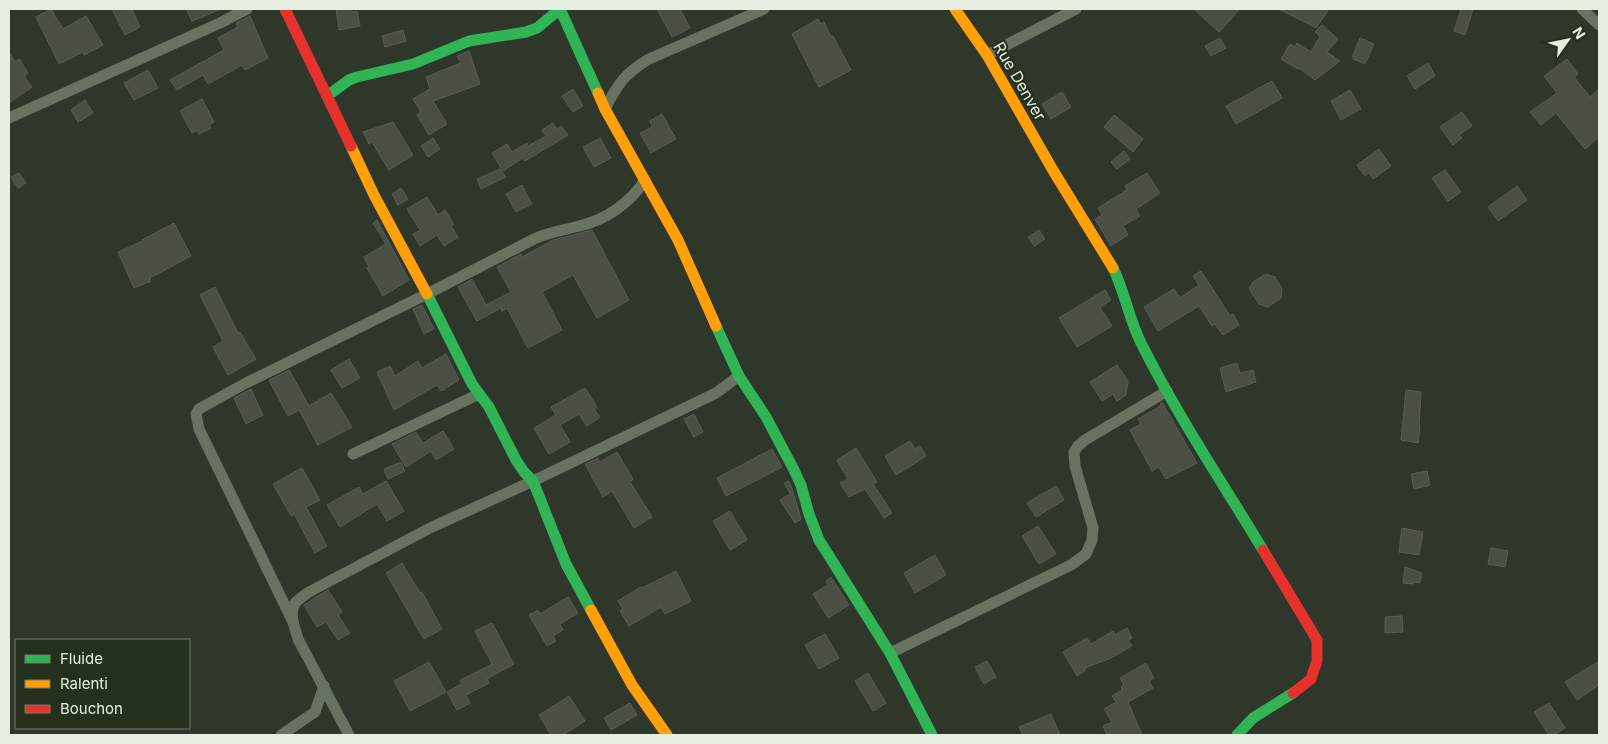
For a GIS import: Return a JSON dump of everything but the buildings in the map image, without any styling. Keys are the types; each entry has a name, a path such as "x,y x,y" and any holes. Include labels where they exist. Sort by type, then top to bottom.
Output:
{"street":[{"path":"9,118 248,9"},
{"path":"285,9 374,196 472,384 489,407 516,460 533,481 566,564 632,685 667,735"},
{"path":"327,96 349,80 357,77 413,64 469,41 526,32 537,28 560,9 605,109 678,240 739,376 766,417 794,468 819,540 890,653 932,735"},
{"path":"605,109 621,80 634,68 649,59 764,9"},
{"name":"Rue Denver","path":"954,9 987,54 1054,172 1110,262 1119,280 1140,341 1167,391 1317,640 1317,661 1311,679 1289,697 1253,718 1237,735"},
{"path":"987,54 1076,9"},
{"path":"1582,9 1599,25"},
{"path":"349,735 298,638 293,622 199,429 196,414 199,409 246,383 543,234 595,222 626,203 645,180"},
{"path":"293,622 292,612 295,603 309,592 430,528 716,393 739,376"},
{"path":"890,653 1070,565 1086,554 1092,540 1093,528 1075,466 1074,452 1085,440 1167,391"},
{"path":"353,454 479,394"},
{"path":"281,735 315,712 324,686"}],"traffic: fast":[{"path":"327,96 349,80 357,77 413,64 469,41 526,32 537,28 560,9 598,93"},
{"path":"1113,268 1137,334 1155,370 1263,550"},
{"path":"427,294 472,384 489,407 516,460 533,481 566,564 591,610"},
{"path":"716,326 739,376 766,417 793,468 801,485 819,540 890,653 932,735"},
{"path":"1237,735 1253,718 1293,693"}],"traffic: slow":[{"path":"955,9 987,55 1054,172 1113,268"},
{"path":"598,93 678,240 716,326"},
{"path":"351,146 374,195 427,294"},
{"path":"591,610 632,685 667,735"}],"traffic: jam":[{"path":"285,9 351,146"},
{"path":"1263,550 1317,640 1317,661 1311,679 1293,693"}]}
